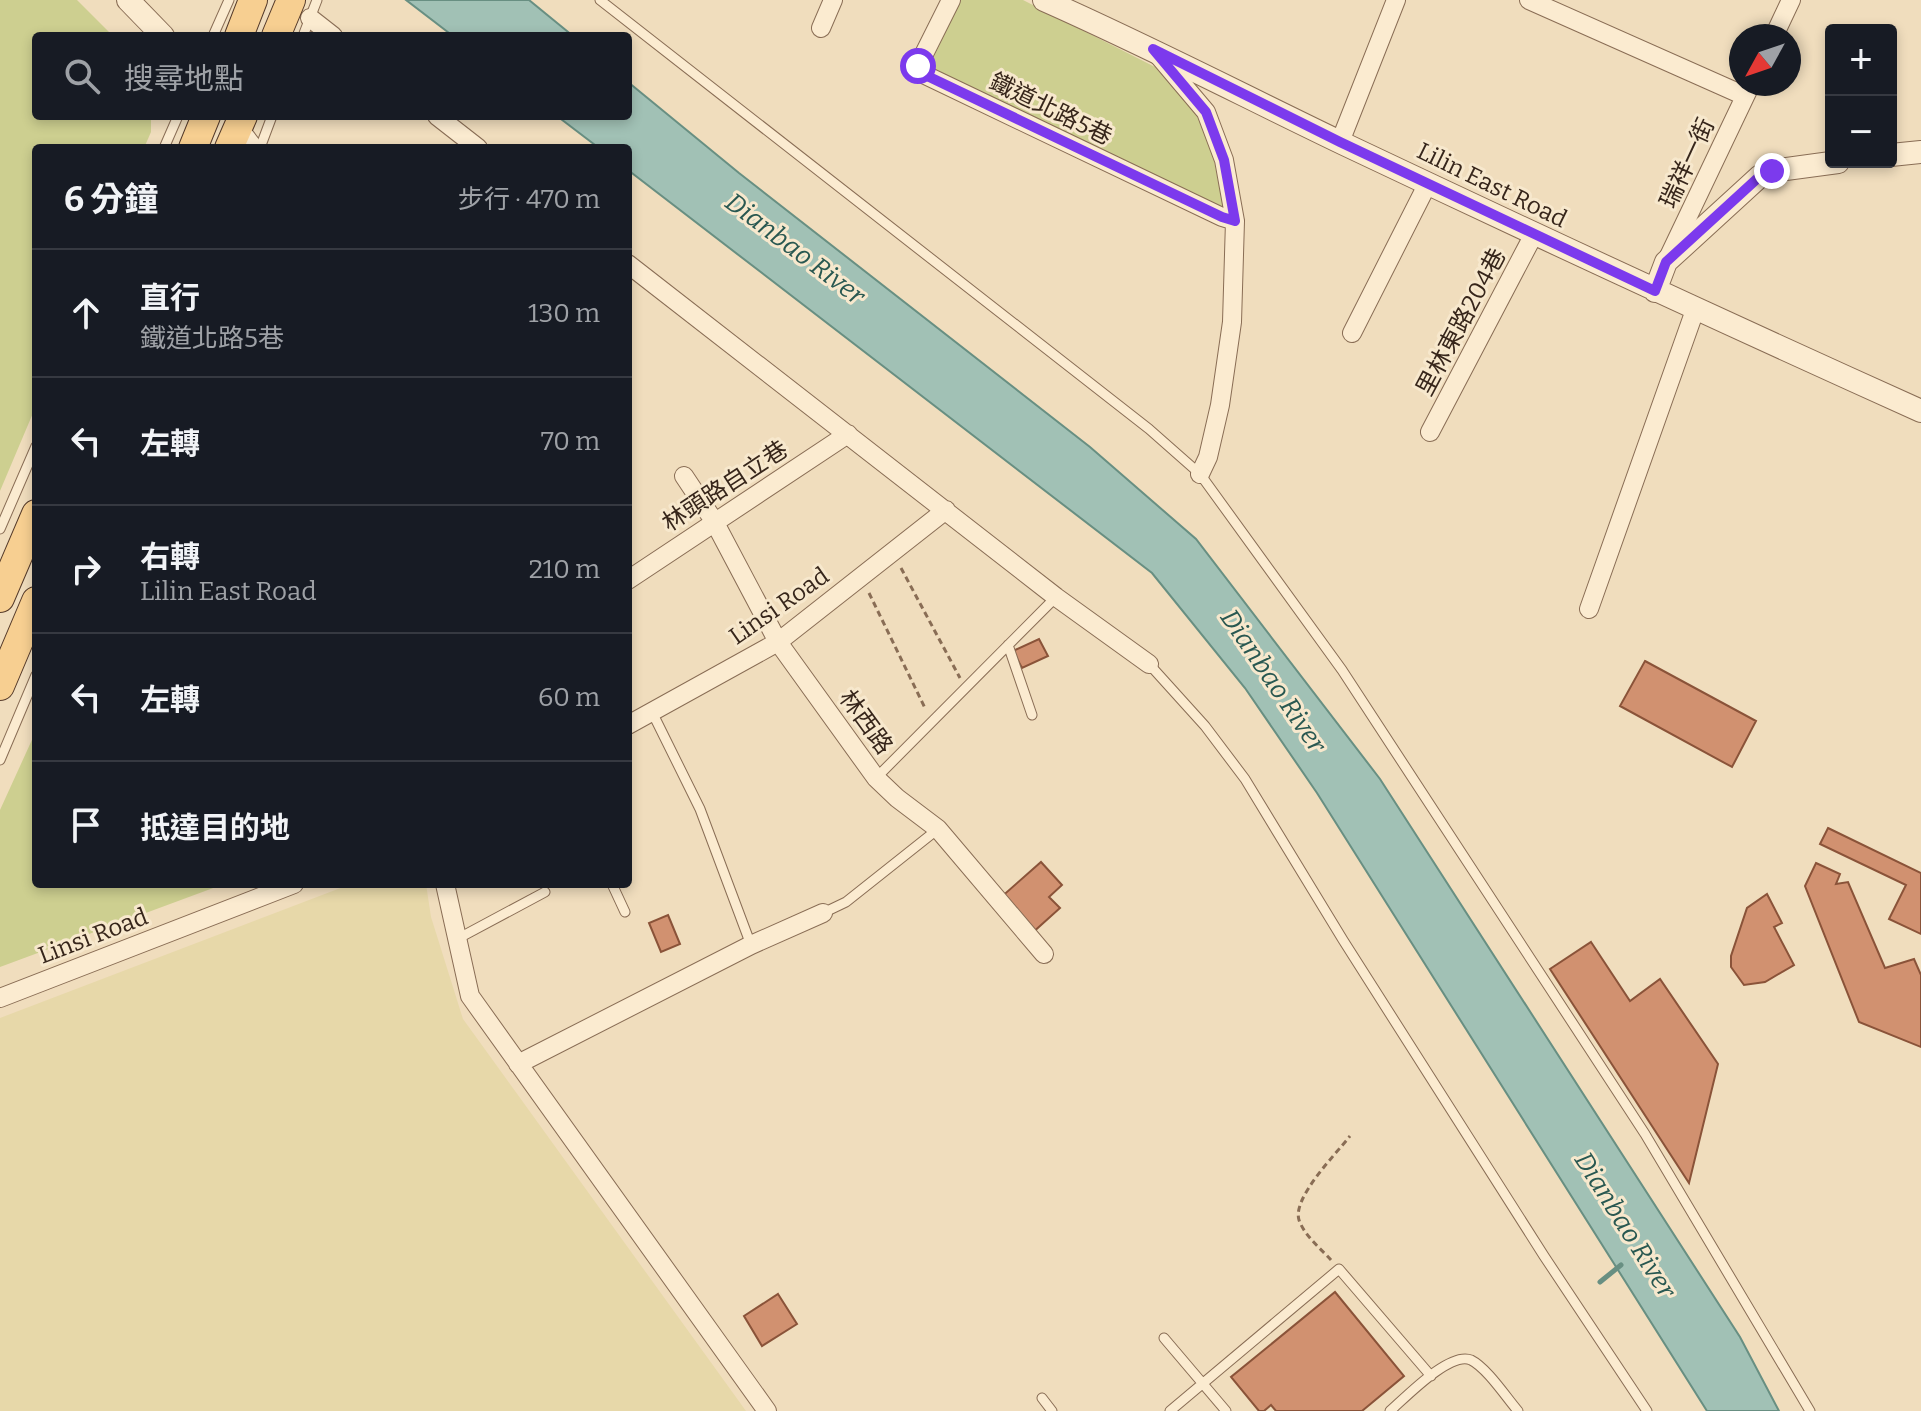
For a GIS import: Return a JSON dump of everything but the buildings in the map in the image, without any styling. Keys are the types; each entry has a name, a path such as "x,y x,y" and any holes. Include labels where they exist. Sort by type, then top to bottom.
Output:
{"main road":[{"path":"241,32 253,0"},
{"path":"282,32 301,18"},
{"path":"195,144 204,120"},
{"path":"0,598 32,523"},
{"path":"0,686 32,610"}],"street":[{"path":"128,0 159,32"},
{"path":"821,28 833,0"},
{"name":"鐵道北路5巷","path":"951,0 918,66 921,73 1235,221"},
{"name":"Lilin East Road","path":"1044,0 1153,49 1340,142 1695,310 1921,411"},
{"path":"1340,142 1396,0"},
{"path":"1529,0 1729,82"},
{"path":"1780,24 1791,0"},
{"path":"301,18 326,32"},
{"path":"1153,49 1206,112 1224,160 1235,221 1232,322 1220,405 1208,457 1200,474"},
{"name":"瑞祥一街","path":"1666,262 1745,96"},
{"path":"442,120 473,144"},
{"path":"1897,154 1921,152"},
{"path":"1655,291 1666,262 1759,177 1772,171 1825,164"},
{"path":"1352,333 1428,183"},
{"name":"里林東路204巷","path":"1430,432 1534,234"},
{"path":"632,267 1056,597 1149,664"},
{"path":"1589,609 1695,310"},
{"name":"林頭路自立巷","path":"632,577 848,434"},
{"name":"林西路","path":"684,476 714,521 778,642 876,778"},
{"name":"Linsi Road","path":"632,723 778,642 946,510"},
{"path":"876,778 938,829 1044,954"},
{"name":"Linsi Road","path":"0,998 284,888"},
{"path":"446,888 470,996 767,1411"},
{"path":"518,1064 751,945 823,913"}],"lane":[{"path":"215,32 229,0"},
{"path":"301,18 317,0"},
{"path":"600,0 1149,429 1200,474 1351,683 1645,1134 1810,1411"},
{"path":"166,144 176,120"},
{"path":"262,144 270,120"},
{"path":"0,529 32,455"},
{"name":"林西路","path":"876,778 1056,597"},
{"path":"1008,645 1032,715"},
{"path":"1149,664 1205,726 1245,779 1343,940 1647,1411"},
{"path":"0,760 32,684"},
{"path":"652,712 700,809 751,945"},
{"path":"823,913 846,902 938,829"},
{"path":"614,888 625,912"},
{"path":"459,938 545,892"},
{"path":"1170,1411 1339,1269 1431,1376"},
{"path":"1164,1338 1226,1411"},
{"path":"1390,1411 1431,1376 1457,1359 1470,1360 1483,1369 1518,1411"},
{"path":"1042,1398 1052,1411"}],"path":[{"path":"893,552 966,688"},
{"path":"861,577 932,722"},
{"path":"1339,1269 1304,1230 1298,1210 1303,1195 1350,1136"}],"shaded area":[{"path":"341,888 427,888 431,917 463,1019 746,1411 0,1411 0,1018"}],"green space":[{"path":"0,0 77,0 109,32 32,32 32,120 151,120 151,132 146,144 32,144 32,415 0,491"},
{"path":"961,0 1023,0 1155,67 1199,117 1213,156 1224,210 928,69"},
{"path":"32,740 32,888 213,888 0,967 0,810"}],"water":[{"path":"406,0 529,0 568,32 448,32"},
{"name":"Dianbao River","path":"632,85 739,173 1090,447 1196,539 1380,779 1740,1337 1779,1411 1707,1411 1317,793 1245,688 1152,573 632,173 632,144 594,144 562,120 632,120"}],"waterway":[{"name":"Dianbao River","path":"1600,1282 1621,1265"}],"route":[{"path":"918,66 921,73 1235,221 1224,160 1206,112 1153,49 1340,142 1655,291 1666,262 1759,177 1772,171"}]}
